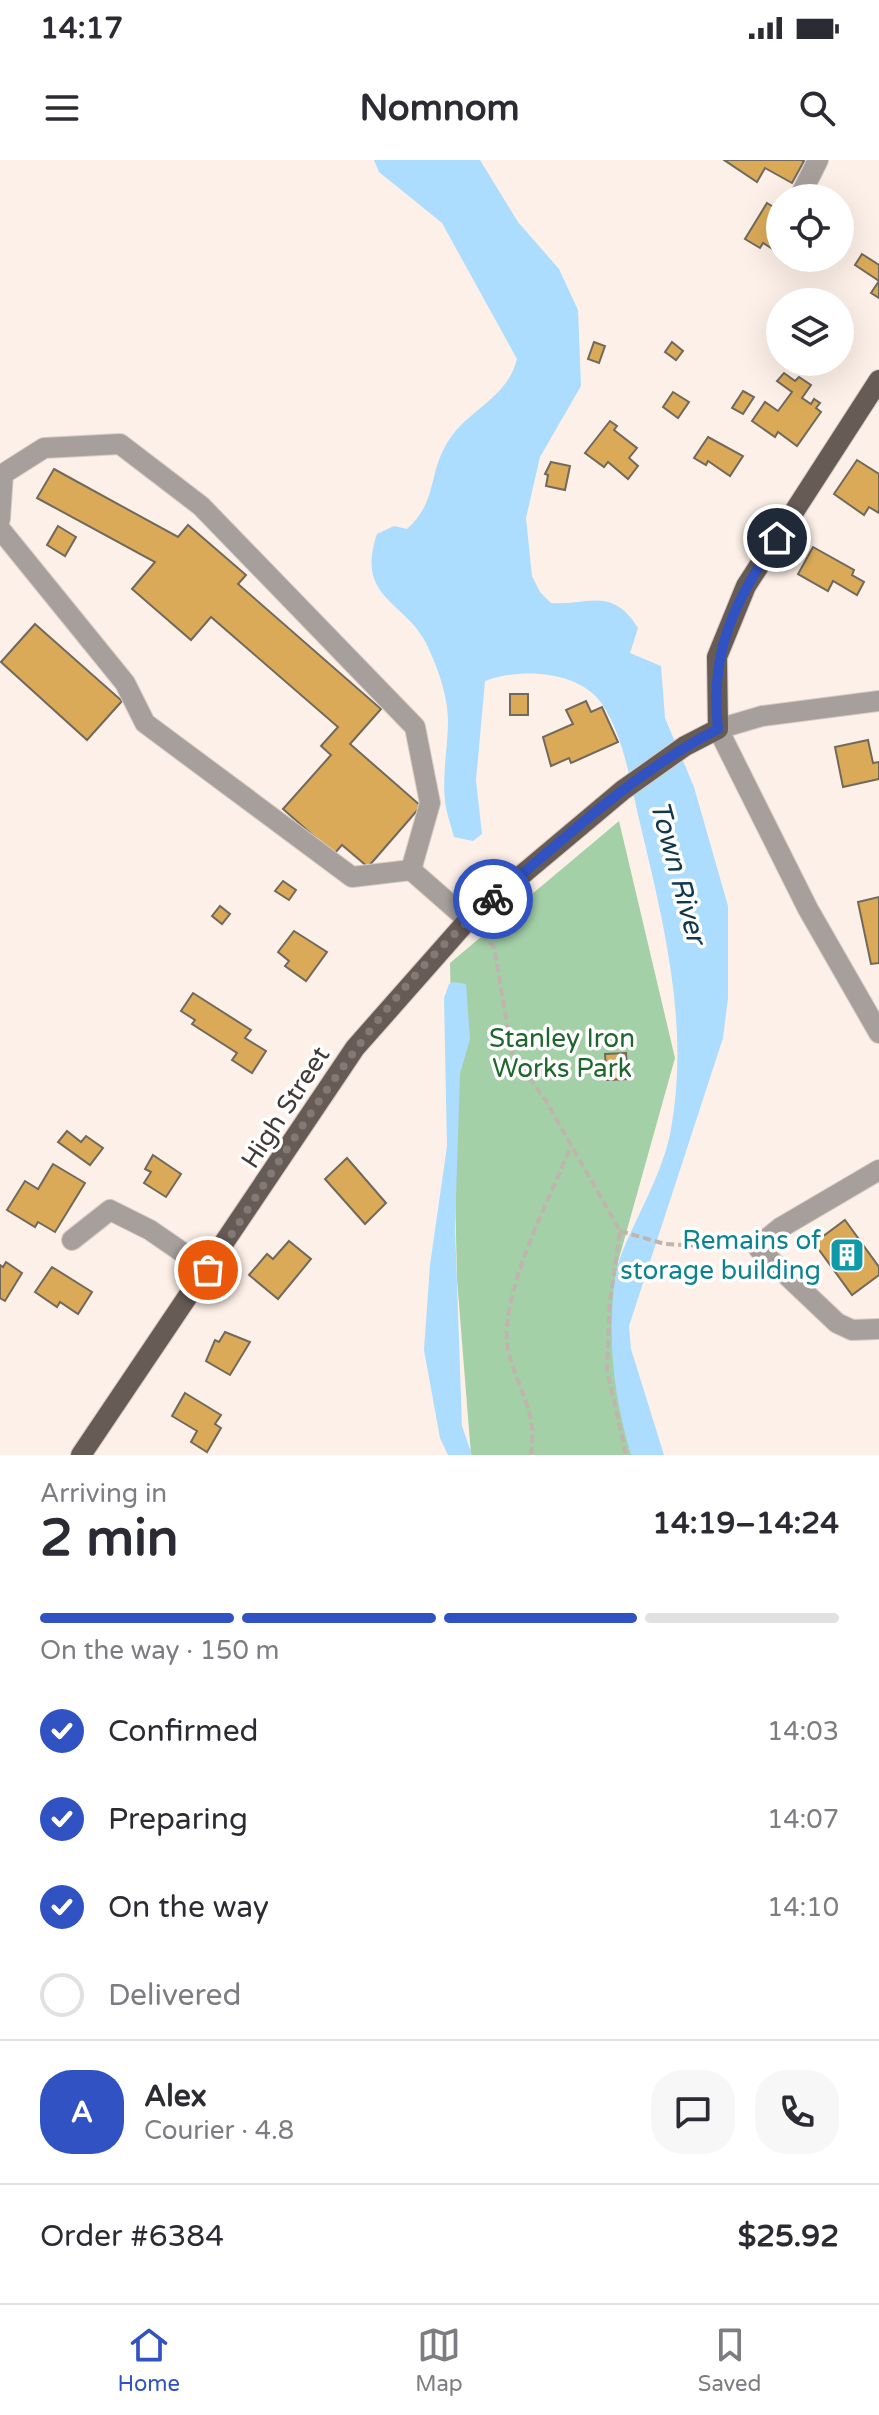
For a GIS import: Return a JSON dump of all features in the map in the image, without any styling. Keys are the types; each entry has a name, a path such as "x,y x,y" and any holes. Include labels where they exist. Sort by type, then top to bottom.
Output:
{"main road":[{"path":"718,729 717,657 746,586 879,380"},
{"name":"High Street","path":"81,1455 355,1048 468,920 623,790 685,746 718,729"}],"street":[{"path":"806,184 818,160"},
{"path":"0,519 3,474 44,448 120,444 201,506 415,727 430,803 411,870"},
{"path":"0,529 125,683 145,723 352,877 411,870 468,920"},
{"name":"High Street","path":"718,729 762,716 879,701"},
{"path":"718,729 808,909 879,1033"},
{"path":"877,1334 852,1330 837,1323 759,1249 759,1245 780,1228 879,1170"},
{"path":"72,1240 110,1210 150,1230 208,1270"}],"path":[{"path":"468,920 494,947 512,1053 572,1145 620,1231 610,1301 607,1370 626,1455"},
{"path":"531,1455 535,1427 508,1348 508,1303 572,1145"},
{"path":"620,1231 665,1244 759,1249"}],"green space":[{"name":"Stanley Iron Works Park","path":"619,821 675,1058 618,1262 636,1455 471,1455 457,1279 450,963"}],"water":[{"name":"Town River","path":"374,160 480,160 518,222 559,269 578,310 581,386 540,457 526,518 532,576 540,592 551,603 598,600 618,606 638,628 630,653 661,666 665,718 694,787 728,906 728,998 723,1038 629,1326 631,1349 664,1455 631,1455 622,1420 612,1349 613,1292 618,1264 662,1162 671,1129 676,1090 676,1011 657,895 629,775 610,717 592,693 564,678 514,674 485,681 476,780 482,834 473,841 454,837 445,801 448,720 441,681 417,629 377,586 372,572 372,555 377,534 394,526 407,529 417,519 428,499 446,445 454,433 504,385 517,359 442,223 379,172"},
{"path":"449,984 466,984 470,1039 460,1074 455,1227 462,1426 472,1455 448,1455 440,1438 424,1350 430,1265 447,1146 444,998"}],"building":[{"path":"724,160 804,161 792,183 765,168 757,182"},
{"path":"766,205 766,245 763,243 760,248 745,239"},
{"path":"862,254 879,265 879,281 855,265"},
{"path":"879,281 879,298 871,293"},
{"path":"594,342 605,346 599,363 588,359"},
{"path":"672,342 683,351 676,360 665,352"},
{"path":"781,376 795,381 799,377 811,385 802,398 811,404 814,399 820,403 816,408 821,412 797,446 778,432 775,437 752,421 765,402 778,411 792,392 777,381"},
{"path":"743,391 754,397 743,414 732,408"},
{"path":"673,392 689,402 678,418 663,407"},
{"path":"610,421 617,426 614,430 637,448 629,458 638,466 628,479 608,462 604,467 585,453"},
{"path":"708,437 743,456 730,476 708,461 706,465 694,458"},
{"path":"857,460 879,474 879,513 869,507 864,515 834,494"},
{"path":"551,462 570,466 565,490 546,486 548,475 545,474"},
{"path":"54,469 178,537 188,525 246,575 238,584 381,709 350,744 421,806 368,867 342,845 334,854 283,809 331,755 321,746 338,727 211,617 191,640 132,589 155,562 37,498"},
{"path":"58,526 76,537 65,556 47,545"},
{"path":"813,547 854,570 852,575 864,582 857,595 833,581 828,591 798,574"},
{"path":"35,624 122,701 87,740 1,662"},
{"path":"510,694 528,694 528,715 510,715"},
{"path":"586,701 591,712 602,707 618,742 571,763 569,758 551,766 543,737 573,724 566,710"},
{"path":"868,740 873,763 879,762 879,779 843,787 835,747"},
{"path":"283,881 296,890 289,900 275,891"},
{"path":"879,897 879,963 871,964 858,902"},
{"path":"220,906 230,914 222,924 212,916"},
{"path":"294,931 327,952 306,981 285,966 289,961 278,952"},
{"path":"193,993 251,1030 245,1038 266,1051 252,1073 232,1060 237,1053 192,1024 195,1020 181,1011"},
{"path":"626,1053 628,1079 607,1080 605,1054"},
{"path":"67,1131 81,1142 86,1136 103,1148 90,1165 58,1142"},
{"path":"153,1155 181,1174 166,1197 144,1183 151,1172 145,1169"},
{"path":"347,1158 386,1203 365,1224 325,1179"},
{"path":"53,1164 85,1183 55,1232 38,1222 35,1227 7,1210 25,1181 38,1189"},
{"name":"Remains of storage building","path":"845,1220 879,1267 879,1275 852,1295 814,1243"},
{"path":"289,1241 311,1259 278,1299 249,1275 267,1254 273,1259"},
{"path":"6,1262 22,1273 5,1301 0,1298 0,1265 3,1267"},
{"path":"52,1267 92,1292 78,1314 60,1302 57,1307 35,1292"},
{"path":"225,1332 250,1342 230,1375 206,1361 215,1340 219,1342"},
{"path":"185,1393 221,1415 215,1424 221,1428 207,1452 191,1442 197,1431 172,1416"}],"way so far":[{"path":"208,1270 355,1048 468,920 493,899"}],"place":[{"name":"Remains of storage building","path":"847,1255"}],"route":[{"path":"493,899 623,790 685,746 718,729 715,705 717,657 746,586 777,538"}]}
